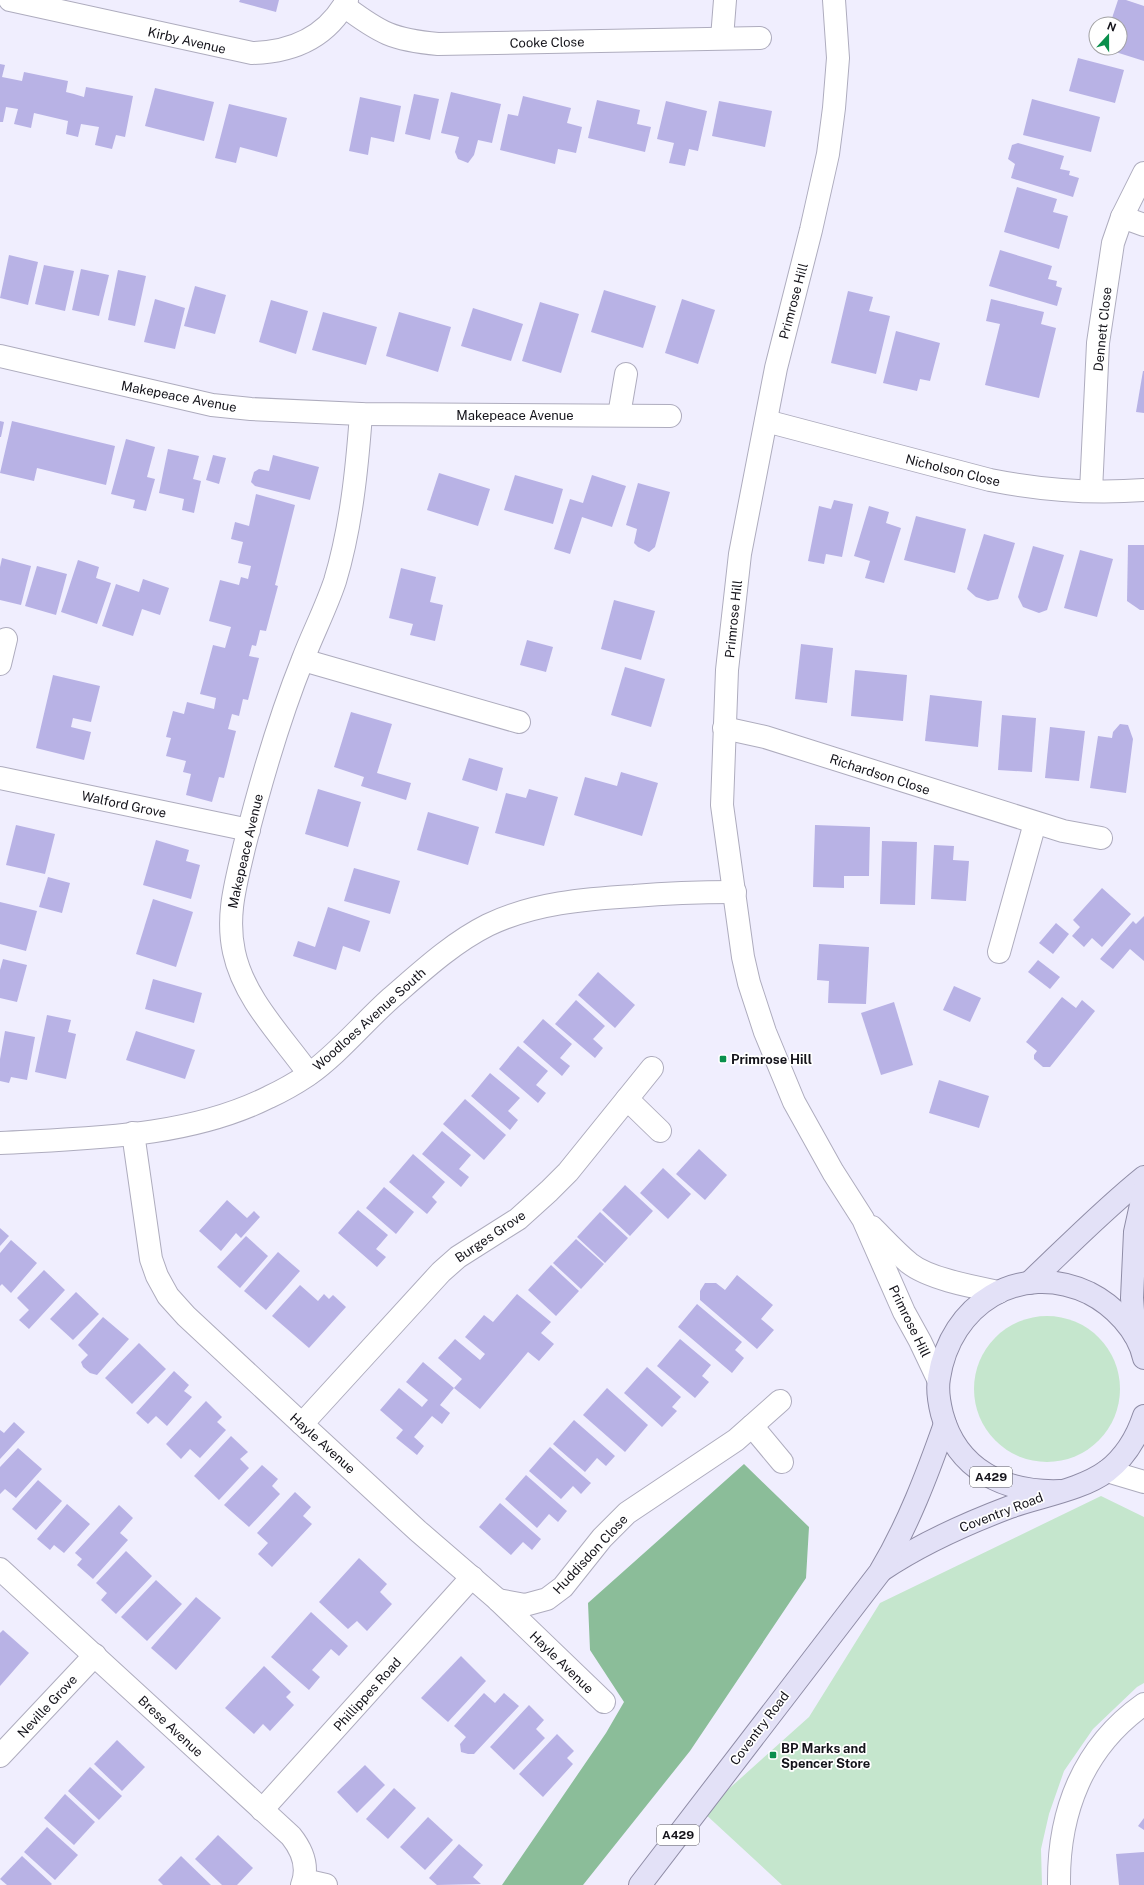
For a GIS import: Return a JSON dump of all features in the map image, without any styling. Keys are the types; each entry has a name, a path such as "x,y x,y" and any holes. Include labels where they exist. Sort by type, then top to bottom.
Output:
{"main road":[{"name":"Coventry Road","path":"1029,1283 1079,1237 1110,1204 1144,1176"},
{"name":"Coventry Road","path":"1135,1336 1132,1291 1135,1232 1144,1192"},
{"name":"Coventry Road","path":"1060,1491 1042,1492 1017,1488 994,1479 973,1465 957,1446 945,1424 939,1402 938,1379 944,1352 957,1327 976,1307 999,1292 1014,1286 1029,1283 1054,1282 1078,1288 1101,1299 1120,1316 1135,1336 1144,1358"},
{"name":"Coventry Road","path":"880,1572 897,1560 947,1533 1011,1507 1088,1482 1107,1471 1132,1444 1144,1416"},
{"name":"Coventry Road","path":"640,1885 880,1572 894,1548 917,1499 945,1424"}],"street":[{"path":"722,38 725,0"},
{"name":"Primrose Hill","path":"834,0 838,58 834,108 828,154 813,224 776,368 740,554 729,648 724,728 722,805 743,957 757,1008 770,1044 794,1102 812,1137 864,1219 904,1312 938,1379"},
{"name":"Kirby Avenue","path":"21,1 252,53 269,53 296,47 307,42 329,24 346,3"},
{"name":"Cooke Close","path":"346,3 378,30 393,37 414,42 438,44 760,38"},
{"name":"Dennett Close","path":"1092,491 1098,343 1112,243 1122,217 1144,173"},
{"path":"1122,217 1144,225"},
{"name":"Makepeace Avenue","path":"0,356 212,405 251,410 361,414 670,416"},
{"path":"619,415 626,374"},
{"name":"Makepeace Avenue","path":"308,1074 256,1002 243,980 234,953 230,915 232,897 248,830 275,736 303,660 335,581 344,542 357,458 361,414"},
{"name":"Nicholson Close","path":"766,421 990,480 1055,491 1144,490"},
{"path":"0,664 6,639"},
{"path":"303,660 519,722"},
{"name":"Richardson Close","path":"724,728 765,737 1062,832 1101,838"},
{"name":"Walford Grove","path":"0,778 248,830"},
{"path":"999,952 1035,823"},
{"name":"Woodloes Avenue South","path":"0,1143 133,1133 185,1126 234,1113 270,1097 308,1074 433,962 489,925 546,905 585,899 672,893 735,892"},
{"name":"Burges Grove","path":"302,1424 441,1272 458,1257 518,1219 550,1191 568,1172 652,1068"},
{"path":"627,1099 660,1131"},
{"name":"Hayle Avenue","path":"133,1133 151,1259 157,1276 168,1296 192,1321 418,1531 498,1600 604,1702"},
{"name":"Primrose Hill","path":"864,1219 910,1264 930,1273 968,1286 999,1292"},
{"name":"Huddisdon Close","path":"498,1600 525,1605 547,1599 563,1587 602,1538 628,1513 736,1440 780,1401"},
{"path":"752,1426 782,1462"},
{"path":"1107,1471 1144,1482"},
{"name":"Brese Avenue","path":"0,1569 291,1836 297,1844 305,1864 303,1883 326,1885"},
{"name":"Phillippes Road","path":"262,1810 472,1577"},
{"name":"Neville Grove","path":"0,1756 95,1655"},
{"path":"1060,1885 1059,1860 1062,1835 1075,1788 1107,1737 1144,1704"}],"green space":[{"path":"1047,1316 1075,1322 1093,1333 1103,1343 1114,1361 1120,1389 1114,1417 1103,1435 1093,1445 1075,1456 1047,1462 1019,1456 1001,1445 991,1435 980,1417 974,1389 980,1361 991,1343 1001,1333 1019,1322"},
{"path":"744,1464 809,1527 806,1578 690,1751 583,1885 502,1885 606,1733 624,1702 590,1650 588,1603"},
{"path":"1101,1496 1144,1517 1144,1683 1137,1687 1093,1729 1064,1771 1049,1814 1041,1849 1042,1885 782,1885 703,1812 809,1717 880,1603"}],"building":[{"path":"240,0 279,0 276,12 239,2"},
{"path":"1118,0 1126,0 1144,6 1144,61 1128,56 1128,16 1113,16"},
{"path":"1078,58 1124,70 1115,103 1069,91"},
{"path":"0,64 5,65 2,77 22,81 24,72 68,81 66,92 84,97 86,87 133,96 125,137 116,135 112,149 95,145 99,127 81,124 78,137 66,134 68,121 34,113 31,128 14,124 18,109 6,107 3,122 0,122"},
{"path":"155,88 214,102 204,141 145,126"},
{"path":"451,92 501,104 492,143 478,140 474,155 468,163 458,159 455,152 459,137 441,133"},
{"path":"414,94 439,99 430,140 405,134"},
{"path":"523,96 571,108 567,123 582,127 576,153 558,149 555,164 500,150 508,114 518,116"},
{"path":"360,97 401,106 394,142 371,137 368,155 349,151"},
{"path":"1032,99 1100,117 1091,152 1023,135"},
{"path":"597,100 640,110 637,124 651,127 645,152 588,138"},
{"path":"666,101 707,111 698,151 689,149 685,166 669,163 674,143 657,139"},
{"path":"719,101 772,111 765,147 712,136"},
{"path":"229,104 287,118 277,157 240,147 236,163 215,158"},
{"path":"1018,143 1064,156 1060,169 1070,171 1069,175 1079,178 1073,197 1011,178 1015,164 1008,159 1012,145"},
{"path":"1017,187 1057,199 1053,212 1068,216 1059,249 1004,232"},
{"path":"1000,250 1052,266 1048,279 1057,281 1056,286 1062,288 1057,306 989,286"},
{"path":"9,255 38,262 28,305 0,298"},
{"path":"44,265 74,271 65,311 35,304"},
{"path":"81,269 109,275 99,316 72,310"},
{"path":"118,270 146,276 135,326 108,320"},
{"path":"195,286 226,295 215,334 184,326"},
{"path":"604,290 656,306 643,348 591,332"},
{"path":"848,291 873,297 869,311 890,316 876,374 831,363"},
{"path":"155,299 185,308 175,349 144,342"},
{"path":"682,299 715,310 698,364 665,353"},
{"path":"991,299 1044,312 1041,324 1056,328 1039,398 985,385 1000,324 986,321"},
{"path":"271,300 308,311 296,354 259,342"},
{"path":"540,302 579,314 561,373 522,361"},
{"path":"473,308 523,324 511,361 461,346"},
{"path":"323,312 377,327 366,365 312,350"},
{"path":"399,312 451,327 438,372 386,356"},
{"path":"896,331 940,343 930,381 920,379 917,391 883,383"},
{"path":"1144,371 1144,413 1136,412"},
{"path":"0,421 4,422 1,437 0,437"},
{"path":"12,421 115,446 106,485 37,468 34,481 0,473"},
{"path":"126,439 155,447 147,477 155,479 146,511 133,508 135,500 111,494"},
{"path":"168,449 199,456 193,479 201,481 194,513 182,510 184,499 159,493"},
{"path":"213,455 226,458 219,484 206,480"},
{"path":"273,455 319,467 310,500 255,486 251,482 254,472 259,469 269,471"},
{"path":"439,473 490,489 478,526 427,510"},
{"path":"515,475 563,489 553,524 504,510"},
{"path":"592,475 626,486 612,527 582,517 570,554 554,549 570,499 583,503"},
{"path":"638,483 670,492 655,547 649,552 638,547 634,543 637,529 626,525"},
{"path":"256,494 295,505 275,585 278,586 266,631 260,630 256,646 252,645 249,656 259,658 248,700 243,699 239,716 232,714 228,729 236,731 224,778 219,777 212,802 186,795 191,774 183,772 186,761 166,756 171,738 166,737 173,711 184,714 187,702 214,709 216,698 200,694 213,645 225,648 231,627 209,621 220,580 239,585 241,577 248,579 251,566 238,563 243,542 231,539 235,522 249,526"},
{"path":"834,500 853,504 842,557 826,554 824,564 808,561 819,506 831,509"},
{"path":"869,506 889,512 886,523 901,528 884,583 865,578 870,561 854,556"},
{"path":"916,516 966,529 955,573 904,560"},
{"path":"984,534 1015,543 998,599 988,601 976,597 967,589"},
{"path":"1128,545 1144,545 1144,610 1140,610 1127,601"},
{"path":"1033,546 1064,555 1047,610 1039,613 1023,607 1018,597"},
{"path":"1080,550 1113,559 1097,617 1064,608"},
{"path":"2,558 31,566 21,605 0,600 0,567"},
{"path":"78,560 99,567 96,578 111,583 97,624 61,612"},
{"path":"37,566 67,574 56,615 25,606"},
{"path":"401,568 436,577 430,602 443,605 435,641 410,635 413,624 389,618"},
{"path":"143,579 169,588 160,615 142,609 133,636 102,626 116,584 139,592"},
{"path":"614,600 655,611 641,660 601,649"},
{"path":"527,640 553,647 546,672 520,665"},
{"path":"801,644 833,648 827,703 795,699"},
{"path":"625,667 665,679 651,727 611,715"},
{"path":"855,670 907,675 903,721 851,716"},
{"path":"53,675 100,686 91,722 73,718 71,727 91,732 84,760 36,748"},
{"path":"930,695 982,701 978,747 925,741"},
{"path":"351,712 392,724 377,773 411,783 406,800 361,786 364,777 334,767"},
{"path":"1002,715 1036,718 1032,772 998,770"},
{"path":"1120,724 1128,725 1133,739 1126,793 1090,788 1098,736 1112,738 1113,732"},
{"path":"1050,727 1085,731 1079,781 1045,778"},
{"path":"469,758 503,768 497,791 462,780"},
{"path":"621,772 658,783 642,836 574,815 585,777 617,786"},
{"path":"318,789 361,802 348,847 305,834"},
{"path":"529,789 558,797 544,846 495,833 506,793 526,798"},
{"path":"428,812 479,827 468,865 417,850"},
{"path":"16,825 55,834 45,874 6,865"},
{"path":"815,825 870,827 869,876 844,876 844,888 813,887"},
{"path":"156,840 189,850 186,861 200,865 191,899 143,885"},
{"path":"882,841 917,842 915,905 880,904"},
{"path":"934,845 954,846 953,860 969,861 966,901 931,899"},
{"path":"354,868 400,881 390,914 344,901"},
{"path":"48,877 70,883 62,913 39,907"},
{"path":"1102,888 1131,914 1102,947 1092,938 1084,947 1072,936 1080,927 1073,920"},
{"path":"153,899 193,912 176,967 136,954"},
{"path":"0,902 37,911 26,951 0,944"},
{"path":"328,907 370,921 360,952 343,946 336,970 293,956 298,941 315,947"},
{"path":"1144,916 1144,961 1130,949 1113,969 1100,959 1133,921 1136,924"},
{"path":"1056,923 1069,934 1053,954 1039,943"},
{"path":"819,944 869,947 866,1004 828,1003 829,981 817,980"},
{"path":"3,959 27,965 17,1002 0,998 0,970"},
{"path":"1038,960 1060,977 1050,989 1028,972"},
{"path":"598,972 635,1005 615,1028 578,995"},
{"path":"153,979 202,993 194,1023 145,1009"},
{"path":"954,986 981,998 970,1022 943,1010"},
{"path":"1062,997 1076,1008 1082,1000 1095,1011 1050,1067 1043,1067 1034,1059 1034,1055 1037,1051 1026,1042"},
{"path":"576,1000 605,1026 593,1039 603,1048 595,1058 555,1024"},
{"path":"894,1002 913,1065 881,1075 861,1013"},
{"path":"47,1015 71,1020 68,1032 76,1034 66,1079 35,1072"},
{"path":"543,1019 572,1044 560,1058 570,1066 562,1076 523,1042"},
{"path":"5,1031 35,1037 27,1080 11,1077 9,1083 0,1081 0,1059"},
{"path":"136,1031 195,1050 185,1079 126,1060"},
{"path":"518,1046 548,1071 536,1085 546,1093 538,1103 499,1069"},
{"path":"490,1073 520,1098 508,1111 518,1120 510,1130 471,1096"},
{"path":"939,1080 989,1096 979,1128 929,1113"},
{"path":"465,1099 506,1135 484,1160 443,1124"},
{"path":"442,1131 471,1155 459,1169 469,1177 461,1187 422,1154"},
{"path":"699,1149 727,1175 705,1200 676,1174"},
{"path":"413,1154 445,1182 432,1197 437,1202 427,1214 389,1182"},
{"path":"663,1168 691,1194 668,1219 640,1193"},
{"path":"625,1185 653,1211 630,1236 602,1210"},
{"path":"384,1187 414,1212 396,1234 366,1208"},
{"path":"227,1200 247,1218 254,1211 260,1217 241,1238 236,1233 221,1251 199,1231"},
{"path":"358,1210 388,1235 376,1249 386,1257 377,1267 338,1233"},
{"path":"600,1212 628,1238 605,1263 577,1237"},
{"path":"0,1228 9,1236 0,1246"},
{"path":"246,1236 268,1256 240,1288 217,1267"},
{"path":"576,1239 604,1264 581,1289 553,1263"},
{"path":"11,1240 37,1263 11,1293 2,1284 0,1286 0,1253"},
{"path":"278,1252 300,1271 266,1310 244,1291"},
{"path":"551,1265 579,1291 556,1316 528,1290"},
{"path":"44,1270 65,1290 29,1329 19,1320 29,1310 17,1298"},
{"path":"737,1275 773,1305 761,1319 774,1330 757,1349 700,1300 700,1291 705,1283 716,1283 725,1290"},
{"path":"300,1285 318,1301 324,1294 329,1299 333,1295 346,1307 309,1348 272,1316"},
{"path":"76,1292 99,1314 73,1340 50,1319"},
{"path":"517,1294 551,1322 541,1333 554,1344 539,1361 528,1352 480,1409 454,1388 462,1379 438,1358 455,1339 480,1360 485,1354 465,1337 484,1315 493,1322"},
{"path":"697,1304 742,1342 735,1350 744,1358 732,1373 678,1327"},
{"path":"103,1317 129,1339 97,1375 90,1373 83,1367 81,1362 88,1355 78,1345"},
{"path":"680,1339 711,1365 702,1376 709,1382 695,1398 657,1366"},
{"path":"139,1343 166,1369 132,1404 105,1378"},
{"path":"423,1362 454,1388 440,1405 450,1413 442,1424 432,1416 414,1437 424,1446 417,1455 396,1438 403,1430 380,1410 399,1388 422,1407 428,1400 406,1382"},
{"path":"647,1367 681,1397 672,1407 677,1411 662,1427 624,1393"},
{"path":"174,1371 189,1385 184,1391 192,1397 167,1426 156,1416 148,1424 136,1413"},
{"path":"607,1388 648,1425 625,1452 583,1415"},
{"path":"206,1401 222,1417 217,1422 226,1430 200,1458 190,1449 181,1459 166,1444"},
{"path":"574,1420 615,1456 606,1466 597,1458 585,1472 553,1444"},
{"path":"14,1422 25,1432 0,1459 0,1430 4,1433"},
{"path":"231,1436 248,1452 240,1459 249,1468 219,1500 194,1476"},
{"path":"550,1447 591,1483 581,1494 573,1486 561,1499 529,1471"},
{"path":"18,1448 42,1469 16,1498 5,1489 0,1494 0,1467"},
{"path":"262,1465 278,1479 272,1486 280,1494 249,1527 224,1505"},
{"path":"526,1475 567,1511 558,1522 549,1514 537,1528 505,1499"},
{"path":"38,1480 62,1501 36,1530 12,1509"},
{"path":"295,1492 311,1507 303,1516 312,1524 272,1567 258,1554 268,1543 257,1533"},
{"path":"500,1503 541,1539 532,1550 523,1542 511,1555 479,1527"},
{"path":"67,1504 90,1524 64,1553 54,1545 50,1550 37,1539"},
{"path":"119,1505 133,1518 120,1533 128,1540 93,1579 77,1565 82,1559 75,1553"},
{"path":"126,1551 152,1576 116,1614 101,1600 107,1593 96,1583"},
{"path":"359,1558 387,1584 380,1592 392,1604 367,1631 357,1621 348,1629 319,1602"},
{"path":"156,1580 182,1604 147,1641 121,1617"},
{"path":"196,1597 221,1618 176,1670 151,1648"},
{"path":"311,1612 348,1646 339,1656 331,1649 312,1670 320,1677 309,1690 271,1657"},
{"path":"3,1630 29,1653 0,1686 0,1633"},
{"path":"461,1656 486,1681 448,1722 421,1698"},
{"path":"264,1666 291,1692 286,1697 294,1705 270,1731 263,1724 254,1734 225,1708"},
{"path":"484,1693 495,1703 504,1693 519,1706 474,1754 461,1752 460,1744 466,1737 454,1726"},
{"path":"529,1705 544,1720 536,1729 545,1738 514,1770 490,1747"},
{"path":"557,1734 574,1751 567,1758 573,1764 543,1797 519,1774"},
{"path":"117,1740 145,1767 122,1791 94,1764"},
{"path":"365,1765 385,1785 357,1813 337,1792"},
{"path":"90,1767 122,1796 99,1820 68,1791"},
{"path":"394,1788 416,1808 388,1839 366,1819"},
{"path":"65,1794 95,1822 74,1845 44,1818"},
{"path":"428,1817 453,1840 425,1870 400,1847"},
{"path":"1144,1818 1144,1830 1138,1826"},
{"path":"47,1827 78,1855 55,1880 24,1852"},
{"path":"218,1835 253,1868 237,1885 222,1885 195,1859"},
{"path":"459,1844 483,1865 473,1877 481,1884 437,1885 429,1878"},
{"path":"1144,1852 1144,1885 1119,1885 1116,1854"},
{"path":"22,1856 52,1884 7,1885 0,1879"},
{"path":"181,1856 211,1885 163,1885 158,1880"}],"place":[{"name":"Primrose Hill","path":"723,1059"},
{"name":"BP Marks and Spencer Store","path":"773,1755"}]}
